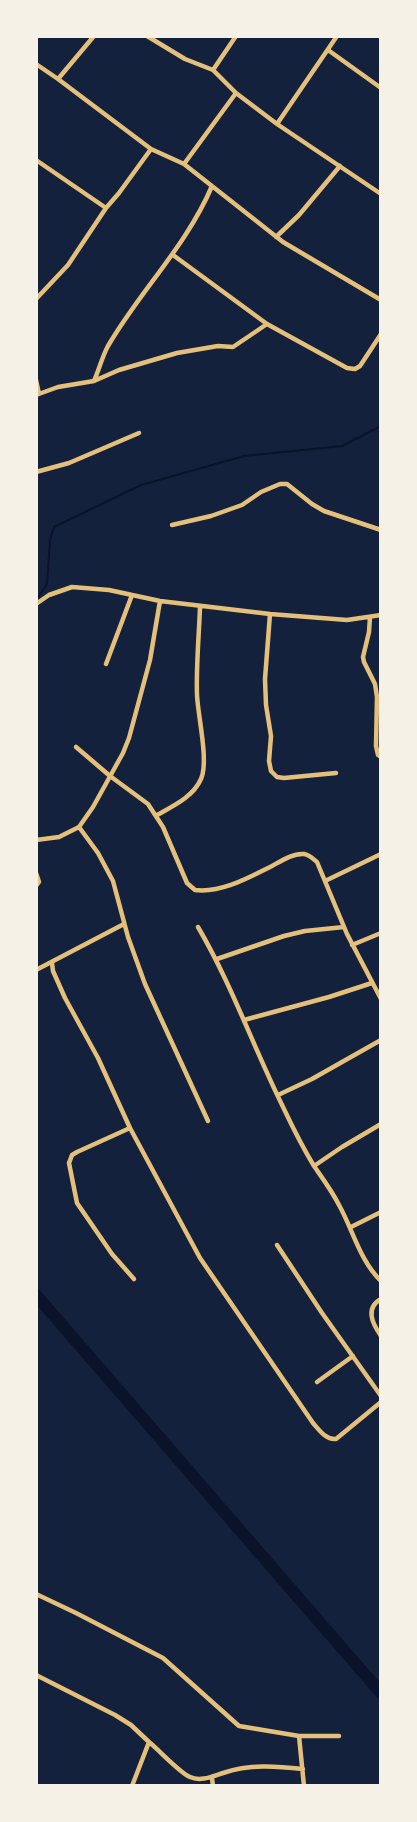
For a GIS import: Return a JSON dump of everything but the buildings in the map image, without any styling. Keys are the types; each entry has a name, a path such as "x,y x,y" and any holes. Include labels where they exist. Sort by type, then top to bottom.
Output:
{"street":[{"path":"58,79 94,36"},
{"path":"147,36 185,59 213,70 236,93 277,124 381,194"},
{"path":"213,70 236,36"},
{"path":"277,124 337,36"},
{"path":"328,50 381,88"},
{"path":"36,64 151,148 184,164 276,237 381,300"},
{"path":"184,164 236,93"},
{"path":"36,299 68,265 106,208 130,179 151,148"},
{"path":"36,160 106,208"},
{"path":"276,237 303,212 340,166"},
{"path":"94,382 104,355 113,338 173,255 203,206 212,186"},
{"path":"173,255 266,324 347,368 355,369 360,366 381,334"},
{"path":"36,380 38,395 58,387 94,382 119,370 177,353 218,346 233,347 266,324"},
{"path":"36,472 69,463 139,433"},
{"path":"172,525 211,516 242,505 261,492 280,484 287,484 324,511 381,530"},
{"path":"37,604 49,595 72,586 100,589 200,607 270,614 347,620 381,615"},
{"path":"106,664 132,595"},
{"path":"36,840 59,837 79,828 110,776 129,738 150,660 160,601"},
{"path":"157,815 184,800 194,790 201,778 204,764 197,696 200,607"},
{"path":"270,614 264,679 271,736 271,770 277,777 284,778 336,773"},
{"path":"370,618 363,656 375,684 377,698 376,746 378,755 381,757"},
{"path":"76,747 110,776 148,804 157,815 187,883 195,890 211,890 232,885 283,860 304,854 311,857 317,862 352,945 381,1000"},
{"path":"79,828 98,853 113,881 124,924 145,984 208,1121"},
{"path":"325,881 381,854"},
{"path":"36,873 39,882 36,886"},
{"path":"36,970 124,924"},
{"path":"198,927 216,958 255,1049 283,1108 314,1166 333,1194 351,1227 368,1266 381,1281"},
{"path":"216,958 284,936 312,930 344,927"},
{"path":"352,945 381,933"},
{"path":"52,962 65,998 98,1058 130,1128 200,1258 320,1432 331,1439 336,1439 381,1402"},
{"path":"244,1020 329,997 372,983"},
{"path":"278,1095 312,1079 381,1040"},
{"path":"314,1166 381,1124"},
{"path":"130,1128 72,1155 69,1162 77,1203 112,1254 134,1279"},
{"path":"351,1227 381,1212"},
{"path":"277,1245 322,1313 381,1396"},
{"path":"381,1298 372,1307 371,1319 381,1336"},
{"path":"317,1382 353,1356"},
{"path":"36,1594 163,1658 239,1726 300,1736 339,1736"},
{"path":"36,1675 131,1725 190,1777 196,1779 212,1778 243,1768 278,1767 303,1769"},
{"path":"300,1736 304,1786"},
{"path":"132,1786 149,1742"},
{"path":"212,1778 213,1786"}],"waterway":[{"path":"36,600 47,584 50,540 54,527 141,485 244,456 342,446 381,426"},
{"path":"36,1295 381,1693"}]}
